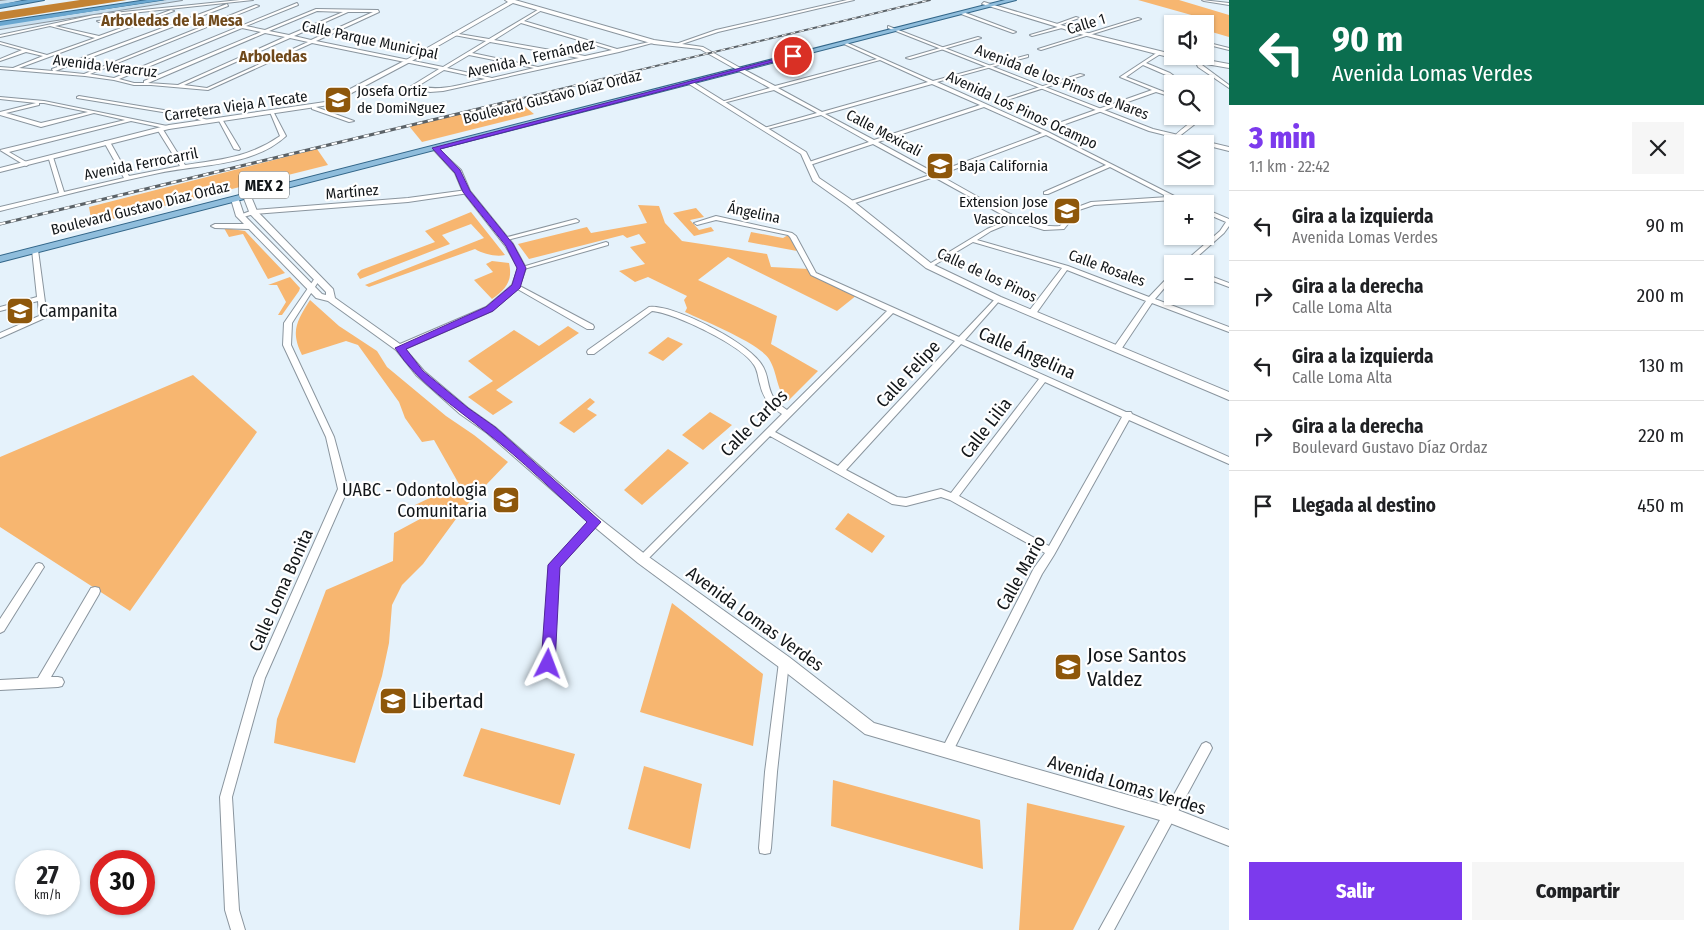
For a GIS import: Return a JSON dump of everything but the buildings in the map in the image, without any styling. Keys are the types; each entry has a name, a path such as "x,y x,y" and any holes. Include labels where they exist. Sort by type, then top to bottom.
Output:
{"highway":[{"path":"0,4 41,0"},
{"path":"0,26 160,0"}],"main road":[{"path":"0,4 19,0"},
{"path":"0,26 179,0"},
{"name":"Boulevard Gustavo Díaz Ordaz","path":"0,251 690,83 738,68 897,30 1009,0"},
{"name":"Boulevard Gustavo Díaz Ordaz","path":"0,259 435,148 530,121 890,27 984,3 994,3"}],"street":[{"path":"0,4 7,0"},
{"path":"41,20 251,0"},
{"path":"505,0 654,42 701,48 738,68"},
{"path":"674,45 717,30 852,0"},
{"path":"1204,0 1229,4"},
{"path":"52,71 239,1"},
{"name":"Carretera Vieja A Tecate","path":"0,170 169,127 204,120 314,108 327,104 408,61 513,1"},
{"path":"994,3 1089,35 1164,54"},
{"path":"114,79 297,4"},
{"path":"12,69 186,6"},
{"path":"85,75 257,6"},
{"path":"142,84 319,9 378,11 313,42"},
{"path":"402,94 522,22 540,9"},
{"path":"178,86 350,10"},
{"path":"962,13 1014,32"},
{"path":"0,36 94,16"},
{"path":"84,18 92,21 118,20"},
{"path":"1032,35 1077,18"},
{"name":"Calle 1","path":"1040,49 1139,18"},
{"path":"522,22 619,51"},
{"path":"176,25 183,26"},
{"path":"50,26 98,37"},
{"name":"Calle Parque Municipal","path":"243,26 492,79"},
{"name":"Avenida de los Pinos de Nares","path":"890,27 1164,138"},
{"path":"190,28 206,31"},
{"path":"215,33 224,34"},
{"path":"106,34 115,36"},
{"path":"454,34 588,58"},
{"path":"699,37 697,42 701,48"},
{"path":"124,38 133,40"},
{"path":"908,58 979,38"},
{"name":"Avenida Veracruz","path":"0,68 52,71 114,79 134,84 208,89 313,42"},
{"name":"Avenida A. Fernández","path":"414,87 436,92 654,42"},
{"name":"Avenida Los Pinos Ocampo","path":"845,43 1046,133 1167,195"},
{"path":"0,45 46,56"},
{"path":"1214,45 1229,49"},
{"path":"0,60 27,50"},
{"path":"1160,53 1122,77 1164,93"},
{"path":"469,54 542,68"},
{"path":"766,129 1026,56"},
{"path":"723,102 881,59"},
{"path":"1214,63 1229,66"},
{"path":"1144,64 1170,75"},
{"path":"1202,65 1210,74 1229,87"},
{"name":"Calle Mexicali","path":"738,68 1015,220 1035,227 1049,230 1062,228 1077,209 1093,203 1164,199"},
{"path":"999,101 1082,75"},
{"name":"Calle de los Pinos","path":"690,83 804,153 816,179 850,203 929,266 998,299 1229,396"},
{"path":"1055,126 1156,90"},
{"path":"79,97 194,116 204,120"},
{"path":"0,98 44,102 169,127"},
{"path":"0,113 44,102"},
{"path":"808,164 986,106"},
{"path":"314,108 351,121"},
{"path":"0,113 41,125 96,112"},
{"name":"Avenida Ferrocarril","path":"0,209 127,178 183,166 225,161 247,156 283,136 272,113"},
{"path":"220,119 237,149"},
{"path":"3,150 131,120"},
{"path":"1181,135 1191,125"},
{"path":"160,129 183,166"},
{"path":"850,203 935,175 1046,133"},
{"path":"107,142 127,178"},
{"name":"Avenida de los Pinos de Nares","path":"1214,147 1229,149"},
{"path":"400,348 489,309 516,286 522,268 510,246 467,192 458,172 435,148"},
{"path":"3,150 26,164"},
{"path":"50,157 62,194"},
{"path":"1046,193 1111,165"},
{"name":"Martínez","path":"240,216 253,212 362,204 467,192"},
{"name":"Avenida Lomas Verdes","path":"247,196 253,212 330,292 331,299"},
{"name":"Avenida Lomas Verdes","path":"235,200 240,216 310,289 319,296 331,299 400,348 420,373 464,411 491,430 595,522 642,559 784,662 870,729 1170,815 1229,838"},
{"path":"1195,255 1222,232 1229,222 1214,215"},
{"name":"Ángelina","path":"697,223 716,218 790,234 813,274"},
{"path":"929,266 990,230 1015,220"},
{"path":"503,238 576,221"},
{"path":"214,226 250,227"},
{"name":"Calle Rosales","path":"972,240 1066,267 1229,330"},
{"path":"522,268 606,244"},
{"path":"0,336 43,317 35,250"},
{"path":"1032,313 1066,267"},
{"name":"Calle Ángelina","path":"813,274 891,311 1229,460"},
{"name":"Calle Loma Bonita","path":"238,930 232,910 226,797 260,678 343,489 330,437 287,345 288,324 317,279"},
{"path":"1214,279 1229,285"},
{"path":"1117,349 1151,299 1164,285"},
{"path":"516,286 590,327"},
{"path":"0,309 40,298"},
{"name":"Calle Felipe","path":"840,470 998,299"},
{"path":"591,352 649,310 659,308 681,316 747,353 760,368 768,398 786,413"},
{"name":"Calle Carlos","path":"642,559 786,413 891,311"},
{"name":"Calle Lilia","path":"953,497 1044,378"},
{"name":"Calle Mario","path":"947,751 1038,571 1051,552 1128,414"},
{"path":"769,432 895,501 906,502 941,493 953,497 1051,552"},
{"path":"548,664 554,565 595,522"},
{"path":"0,628 39,567"},
{"path":"40,683 95,591"},
{"path":"765,848 771,772 784,662"},
{"path":"0,685 58,682"},
{"path":"1106,930 1206,748"}],"shaded area":[{"path":"80,0 127,0 0,20 0,12"},
{"path":"1138,0 1179,0 1229,15 1229,37 1214,33 1214,15 1191,15"},
{"path":"517,100 534,114 422,142 409,126"},
{"path":"317,149 328,165 92,224 89,207"},
{"path":"638,205 659,206 665,223 682,241 767,254 771,267 809,269 812,273 857,295 837,311 728,257 698,280 777,316 771,344 818,371 788,401 781,392 769,359 754,346 685,312 687,308 684,300 687,296 648,277 635,282 619,271 645,264 630,247 646,243 639,234 627,238 623,235 529,259 518,244 587,227 591,233 647,223"},
{"path":"696,208 704,217 690,220 699,230 711,227 714,231 694,236 673,213"},
{"path":"471,212 505,255 490,255 475,249 369,287 365,285 484,238 471,224 442,235 450,244 360,279 357,274 361,270 435,242 425,231"},
{"path":"224,228 245,231 285,273 268,279 243,234 229,237"},
{"path":"751,232 783,238 788,235 791,237 797,251 748,242"},
{"path":"492,261 509,263 510,275 505,288 492,299 474,280 493,272 486,264"},
{"path":"290,277 300,288 282,315 278,315 286,302 277,285 268,285"},
{"path":"310,300 339,326 377,351 387,367 446,416 508,462 464,508 423,564 402,585 392,605 389,643 382,676 355,763 274,743 277,719 326,590 393,561 394,533 420,519 415,505 459,484 434,440 422,442 405,418 399,402 358,345 346,341 302,355 296,339 297,326"},
{"path":"568,326 579,333 496,390 513,402 493,415 468,397 493,381 468,361 514,330 539,346"},
{"path":"668,337 683,344 663,361 648,353"},
{"path":"193,375 257,432 130,611 0,527 0,457"},
{"path":"590,398 595,402 587,409 597,415 574,433 559,423"},
{"path":"710,412 732,425 703,450 682,435"},
{"path":"668,449 689,463 642,505 624,490"},
{"path":"848,513 885,536 872,553 835,529"},
{"path":"672,603 763,674 753,746 640,712"},
{"path":"481,728 575,754 560,805 463,776"},
{"path":"644,766 702,784 690,849 628,829"},
{"path":"833,780 980,820 983,869 831,826"},
{"path":"1027,803 1125,826 1073,930 1019,930"}],"railway":[{"path":"502,103 930,0"},
{"path":"0,224 507,102"}],"place":[{"name":"Josefa Ortiz de DomiNguez","path":"338,100"},
{"name":"Baja California","path":"940,166"},
{"name":"Extension Jose Vasconcelos","path":"1067,211"},
{"name":"Campanita","path":"20,311"},
{"name":"UABC - Odontologia Comunitaria","path":"506,500"},
{"name":"Jose Santos Valdez","path":"1068,667"},
{"name":"Libertad","path":"393,701"}],"district":[{"name":"Arboledas de la Mesa","path":"172,20"},
{"name":"Arboledas","path":"273,56"}],"route":[{"path":"548,664 554,565 595,522 491,430 464,411 420,373 400,348 489,309 516,286 522,268 510,246 467,192 458,172 435,148 793,56"}]}
